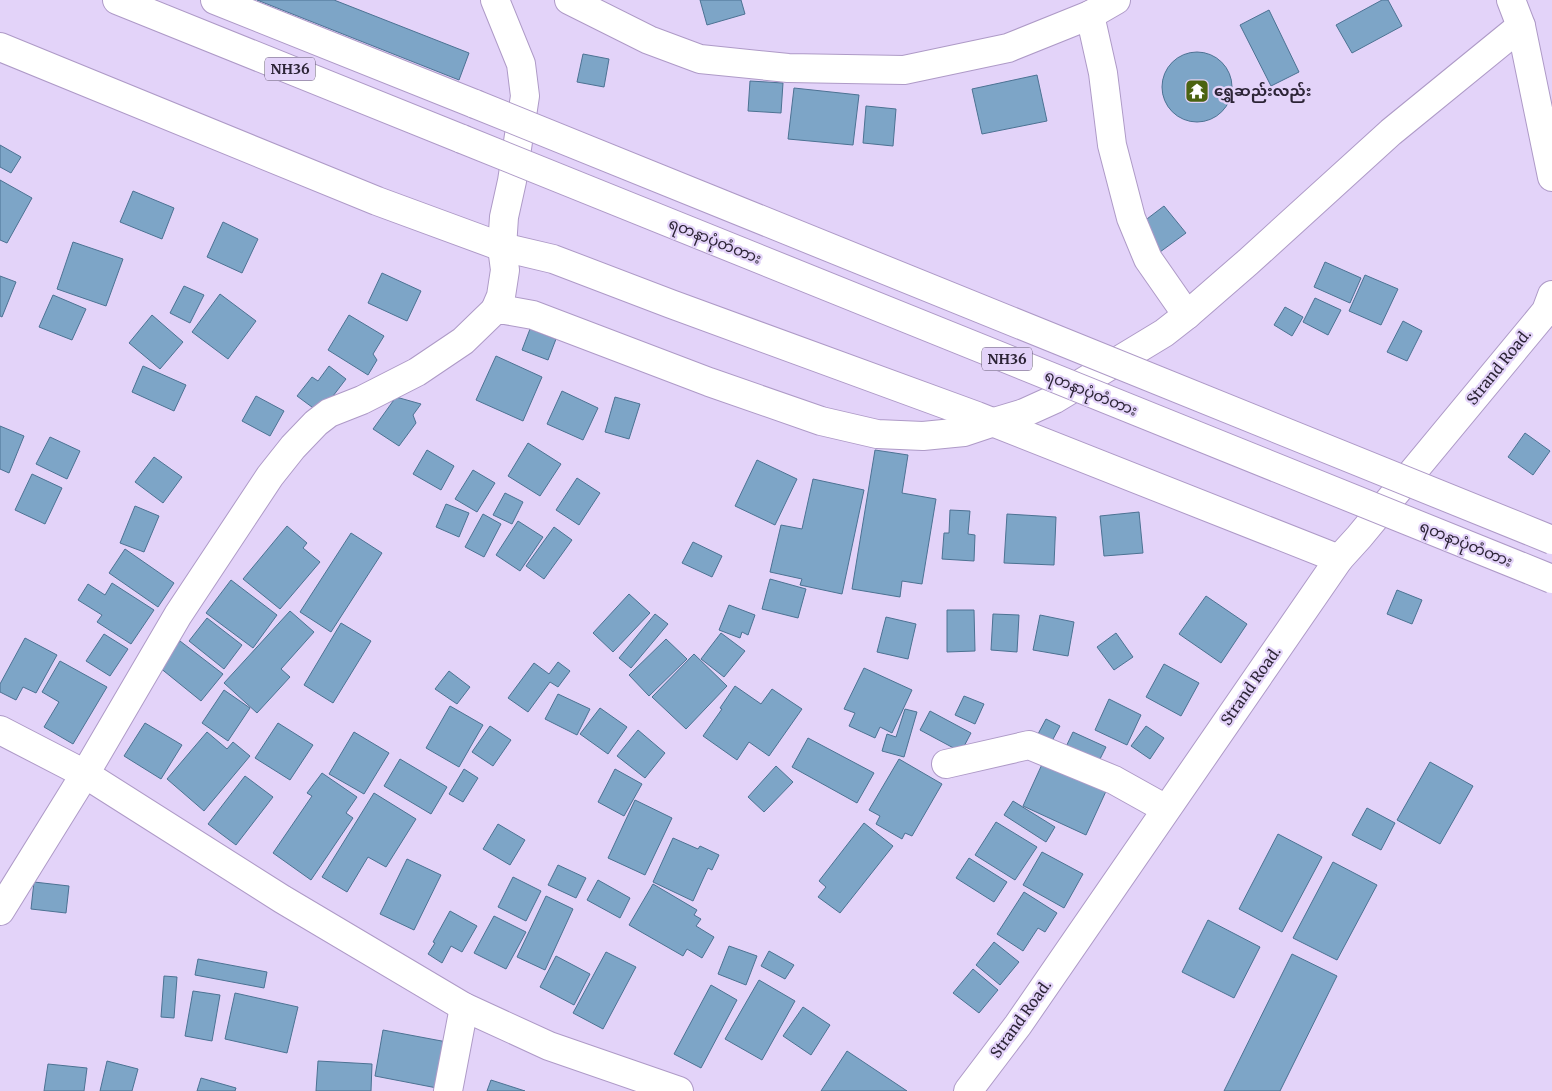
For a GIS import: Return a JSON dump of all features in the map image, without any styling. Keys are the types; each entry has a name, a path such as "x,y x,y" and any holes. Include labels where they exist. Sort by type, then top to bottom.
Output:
{"main road":[{"name":"ရတနာပုံတံတား","path":"117,0 1552,579"},
{"name":"NH36","path":"215,0 1552,540"},
{"path":"0,911 85,774 178,615 270,476 292,448 316,423 329,413 362,400 417,372 463,341 495,310 501,296 505,270 502,247 504,217 512,181 525,96 521,64 495,0"},
{"path":"569,0 649,40 700,59 788,68 904,70 1008,48 1090,15 1116,0"},
{"path":"1510,0 1521,26 1552,177"},
{"path":"1090,15 1103,73 1112,145 1131,218 1148,259 1187,315"},
{"path":"495,310 533,315 710,382 821,421 877,434 923,436 964,432 1024,413 1055,399 1164,332 1187,315 1391,132 1521,26"},
{"path":"0,47 377,201 502,247 553,259 991,422 1339,559"},
{"name":"Strand Road.","path":"968,1091 1018,1025 1339,559 1546,310 1552,295"},
{"path":"0,730 85,774 282,899 464,1006 550,1046 679,1091"},
{"path":"946,764 1029,745 1114,780 1166,809"},
{"path":"448,1091 464,1006"}],"building":[{"path":"257,0 334,0 469,53 459,80"},
{"path":"700,0 741,0 745,14 707,25"},
{"path":"1382,0 1388,0 1402,26 1352,53 1336,25"},
{"path":"1269,10 1299,72 1271,86 1240,25"},
{"name":"ရွှေဆည်းလည်း","path":"1190,52 1204,52 1217,58 1226,67 1232,80 1230,100 1222,112 1204,122 1190,122 1177,116 1168,107 1162,94 1162,80 1168,67 1177,58"},
{"path":"583,54 609,59 604,87 577,82"},
{"path":"1037,75 1047,121 982,134 972,89"},
{"path":"750,81 783,83 781,113 748,111"},
{"path":"794,88 859,95 853,145 788,139"},
{"path":"866,106 896,109 893,146 863,143"},
{"path":"0,145 21,157 11,173 0,167"},
{"path":"0,180 32,198 7,243 0,240"},
{"path":"133,191 174,208 162,239 120,222"},
{"path":"1164,206 1186,233 1160,252 1139,225"},
{"path":"223,222 258,239 242,273 207,257"},
{"path":"73,242 123,259 106,306 57,289"},
{"path":"1325,262 1361,278 1350,303 1314,287"},
{"path":"382,273 421,291 407,321 368,303"},
{"path":"1365,275 1398,289 1381,325 1349,311"},
{"path":"0,276 16,282 2,317 0,316"},
{"path":"184,286 204,295 190,323 170,313"},
{"path":"220,294 256,321 228,359 192,332"},
{"path":"53,295 86,309 72,340 39,327"},
{"path":"1315,298 1341,310 1328,335 1303,322"},
{"path":"1285,307 1303,317 1292,336 1274,325"},
{"path":"152,315 183,342 160,369 129,343"},
{"path":"349,315 384,336 373,354 377,360 368,375 328,350"},
{"path":"1403,321 1422,331 1407,361 1387,352"},
{"path":"530,329 556,339 548,360 522,350"},
{"path":"496,356 542,377 523,421 476,400"},
{"path":"143,366 186,385 174,411 132,392"},
{"path":"329,366 346,379 320,413 297,396 312,377 318,381"},
{"path":"562,391 598,408 583,440 547,424"},
{"path":"256,396 284,411 270,436 242,421"},
{"path":"396,397 421,404 413,415 416,423 399,446 373,429"},
{"path":"615,397 640,404 629,439 605,432"},
{"path":"0,426 24,436 9,473 0,469"},
{"path":"1525,433 1550,451 1533,475 1508,457"},
{"path":"50,437 80,451 67,479 36,464"},
{"path":"528,443 561,464 540,496 508,476"},
{"path":"427,450 454,466 441,490 413,474"},
{"path":"875,450 908,455 902,493 936,499 922,584 902,581 900,597 852,589"},
{"path":"154,457 182,477 163,503 135,482"},
{"path":"757,460 797,479 775,525 735,506"},
{"path":"473,470 495,483 477,512 455,499"},
{"path":"32,474 62,488 45,524 15,510"},
{"path":"577,478 600,493 579,525 556,510"},
{"path":"813,479 864,490 842,594 800,585 802,579 770,572 781,525 802,529"},
{"path":"505,493 523,502 512,524 493,515"},
{"path":"446,504 469,513 459,537 436,527"},
{"path":"135,506 159,516 144,552 120,543"},
{"path":"950,510 970,511 968,534 975,535 974,561 942,559 944,533 949,533"},
{"path":"1139,512 1143,553 1104,556 1100,516"},
{"path":"483,514 501,524 484,557 465,547"},
{"path":"1007,514 1056,517 1054,565 1004,563"},
{"path":"518,521 543,537 520,571 496,555"},
{"path":"287,526 307,543 303,548 320,562 280,609 243,579"},
{"path":"554,527 572,540 544,579 526,566"},
{"path":"351,533 382,553 331,632 300,612"},
{"path":"693,542 722,556 712,577 682,563"},
{"path":"125,549 174,583 158,607 109,573"},
{"path":"770,579 806,589 798,618 762,609"},
{"path":"231,580 277,615 253,648 206,613"},
{"path":"112,583 154,610 131,644 97,622 102,615 78,600 88,584 105,595"},
{"path":"1397,590 1422,600 1412,624 1387,614"},
{"path":"629,594 650,613 613,652 593,633"},
{"path":"1206,596 1247,624 1221,663 1179,634"},
{"path":"729,605 755,615 748,635 742,632 740,638 719,630"},
{"path":"947,610 974,610 975,651 947,652"},
{"path":"290,611 314,632 281,669 290,677 257,713 224,683"},
{"path":"655,614 668,624 631,668 619,658"},
{"path":"993,614 1019,615 1017,652 991,650"},
{"path":"1040,615 1074,622 1068,656 1033,650"},
{"path":"886,617 916,624 908,659 877,652"},
{"path":"207,618 242,645 224,669 189,641"},
{"path":"341,623 371,641 333,703 304,685"},
{"path":"721,633 745,651 724,677 701,659"},
{"path":"1116,633 1133,657 1114,670 1097,647"},
{"path":"104,634 128,649 110,676 86,661"},
{"path":"25,638 57,655 36,693 23,687 16,700 0,692 0,684"},
{"path":"666,639 687,659 649,696 629,675"},
{"path":"180,641 223,674 201,701 159,667"},
{"path":"694,654 727,686 686,729 652,697"},
{"path":"60,661 107,687 73,744 44,727 59,702 42,692"},
{"path":"558,662 570,671 558,687 550,682 528,712 508,698 534,663 549,674"},
{"path":"1164,664 1199,683 1181,716 1146,697"},
{"path":"864,668 912,690 892,733 880,727 875,738 849,726 855,713 844,709"},
{"path":"449,671 470,687 457,704 435,689"},
{"path":"735,686 761,704 772,689 802,709 769,756 749,742 737,760 703,736"},
{"path":"224,690 250,708 228,741 202,723"},
{"path":"558,694 590,709 577,735 545,719"},
{"path":"964,696 984,704 975,724 955,715"},
{"path":"1109,699 1141,715 1127,745 1095,730"},
{"path":"450,706 483,725 459,767 426,748"},
{"path":"600,708 627,727 608,754 580,734"},
{"path":"905,709 917,712 904,757 882,751 887,734 896,737"},
{"path":"930,711 971,733 961,752 920,730"},
{"path":"1046,719 1060,726 1052,741 1038,734"},
{"path":"145,723 182,745 161,779 124,756"},
{"path":"278,723 313,745 290,780 255,758"},
{"path":"490,726 511,740 493,766 472,752"},
{"path":"1146,726 1164,738 1150,759 1131,746"},
{"path":"638,730 665,753 645,778 617,756"},
{"path":"207,732 227,749 233,742 250,756 204,811 167,779"},
{"path":"354,732 389,753 364,794 329,774"},
{"path":"1073,732 1106,747 1096,767 1064,751"},
{"path":"808,738 874,773 857,803 792,767"},
{"path":"400,759 447,787 431,814 384,786"},
{"path":"899,759 942,784 912,836 905,833 902,839 876,824 880,816 869,810"},
{"path":"1044,760 1107,789 1086,835 1023,806"},
{"path":"1430,762 1473,786 1440,844 1397,820"},
{"path":"776,766 793,782 764,812 748,797"},
{"path":"464,769 478,778 463,802 449,794"},
{"path":"615,769 642,784 624,816 598,802"},
{"path":"322,773 357,797 346,813 353,818 311,880 273,853 312,796 307,793"},
{"path":"245,776 273,797 236,845 208,824"},
{"path":"374,793 416,819 386,867 368,857 347,892 322,877"},
{"path":"635,800 672,818 645,875 608,858"},
{"path":"1013,801 1055,827 1046,842 1004,815"},
{"path":"1367,808 1395,823 1381,850 1352,835"},
{"path":"996,822 1037,847 1015,880 975,855"},
{"path":"864,823 893,846 840,913 818,897 826,887 819,881"},
{"path":"498,824 525,840 510,865 483,849"},
{"path":"1278,834 1322,857 1282,932 1239,909"},
{"path":"673,838 698,849 700,846 719,855 712,870 708,868 693,901 653,882"},
{"path":"1042,852 1083,874 1064,908 1023,885"},
{"path":"969,858 1007,882 994,902 956,878"},
{"path":"407,859 441,875 414,930 380,914"},
{"path":"1333,862 1377,885 1337,960 1293,938"},
{"path":"558,865 586,878 576,898 548,885"},
{"path":"513,877 541,891 526,921 498,907"},
{"path":"598,880 630,898 620,918 587,900"},
{"path":"34,882 69,886 66,913 31,909"},
{"path":"653,884 697,910 694,915 701,919 696,926 714,937 702,958 687,949 683,956 629,925"},
{"path":"1024,892 1057,913 1045,932 1038,928 1023,951 997,934"},
{"path":"546,896 573,909 545,970 517,957"},
{"path":"450,911 477,926 462,952 451,946 442,963 428,954"},
{"path":"494,916 526,932 506,969 474,953"},
{"path":"1208,920 1260,947 1234,998 1182,972"},
{"path":"994,942 1019,962 1000,985 976,965"},
{"path":"729,946 757,956 746,985 718,974"},
{"path":"769,951 794,965 785,979 761,966"},
{"path":"606,952 636,967 603,1029 573,1013"},
{"path":"1292,954 1337,976 1280,1091 1224,1091"},
{"path":"556,956 590,974 574,1005 540,987"},
{"path":"198,959 267,972 264,988 195,975"},
{"path":"973,969 998,990 979,1013 953,993"},
{"path":"164,976 177,977 174,1018 161,1017"},
{"path":"759,980 795,1001 762,1060 725,1039"},
{"path":"711,985 737,1000 701,1068 674,1054"},
{"path":"193,991 220,995 212,1041 185,1036"},
{"path":"235,993 298,1007 287,1053 225,1039"},
{"path":"803,1007 830,1025 811,1055 783,1036"},
{"path":"383,1030 447,1042 437,1088 375,1076"},
{"path":"847,1051 907,1091 821,1091"},
{"path":"107,1061 138,1069 132,1091 100,1091"},
{"path":"318,1061 372,1064 371,1091 316,1091"},
{"path":"48,1064 87,1068 84,1091 44,1091"},
{"path":"201,1078 236,1088 235,1091 197,1091"},
{"path":"491,1080 525,1091 487,1091"}],"place":[{"name":"ရွှေဆည်းလည်း","path":"1197,91"}]}
